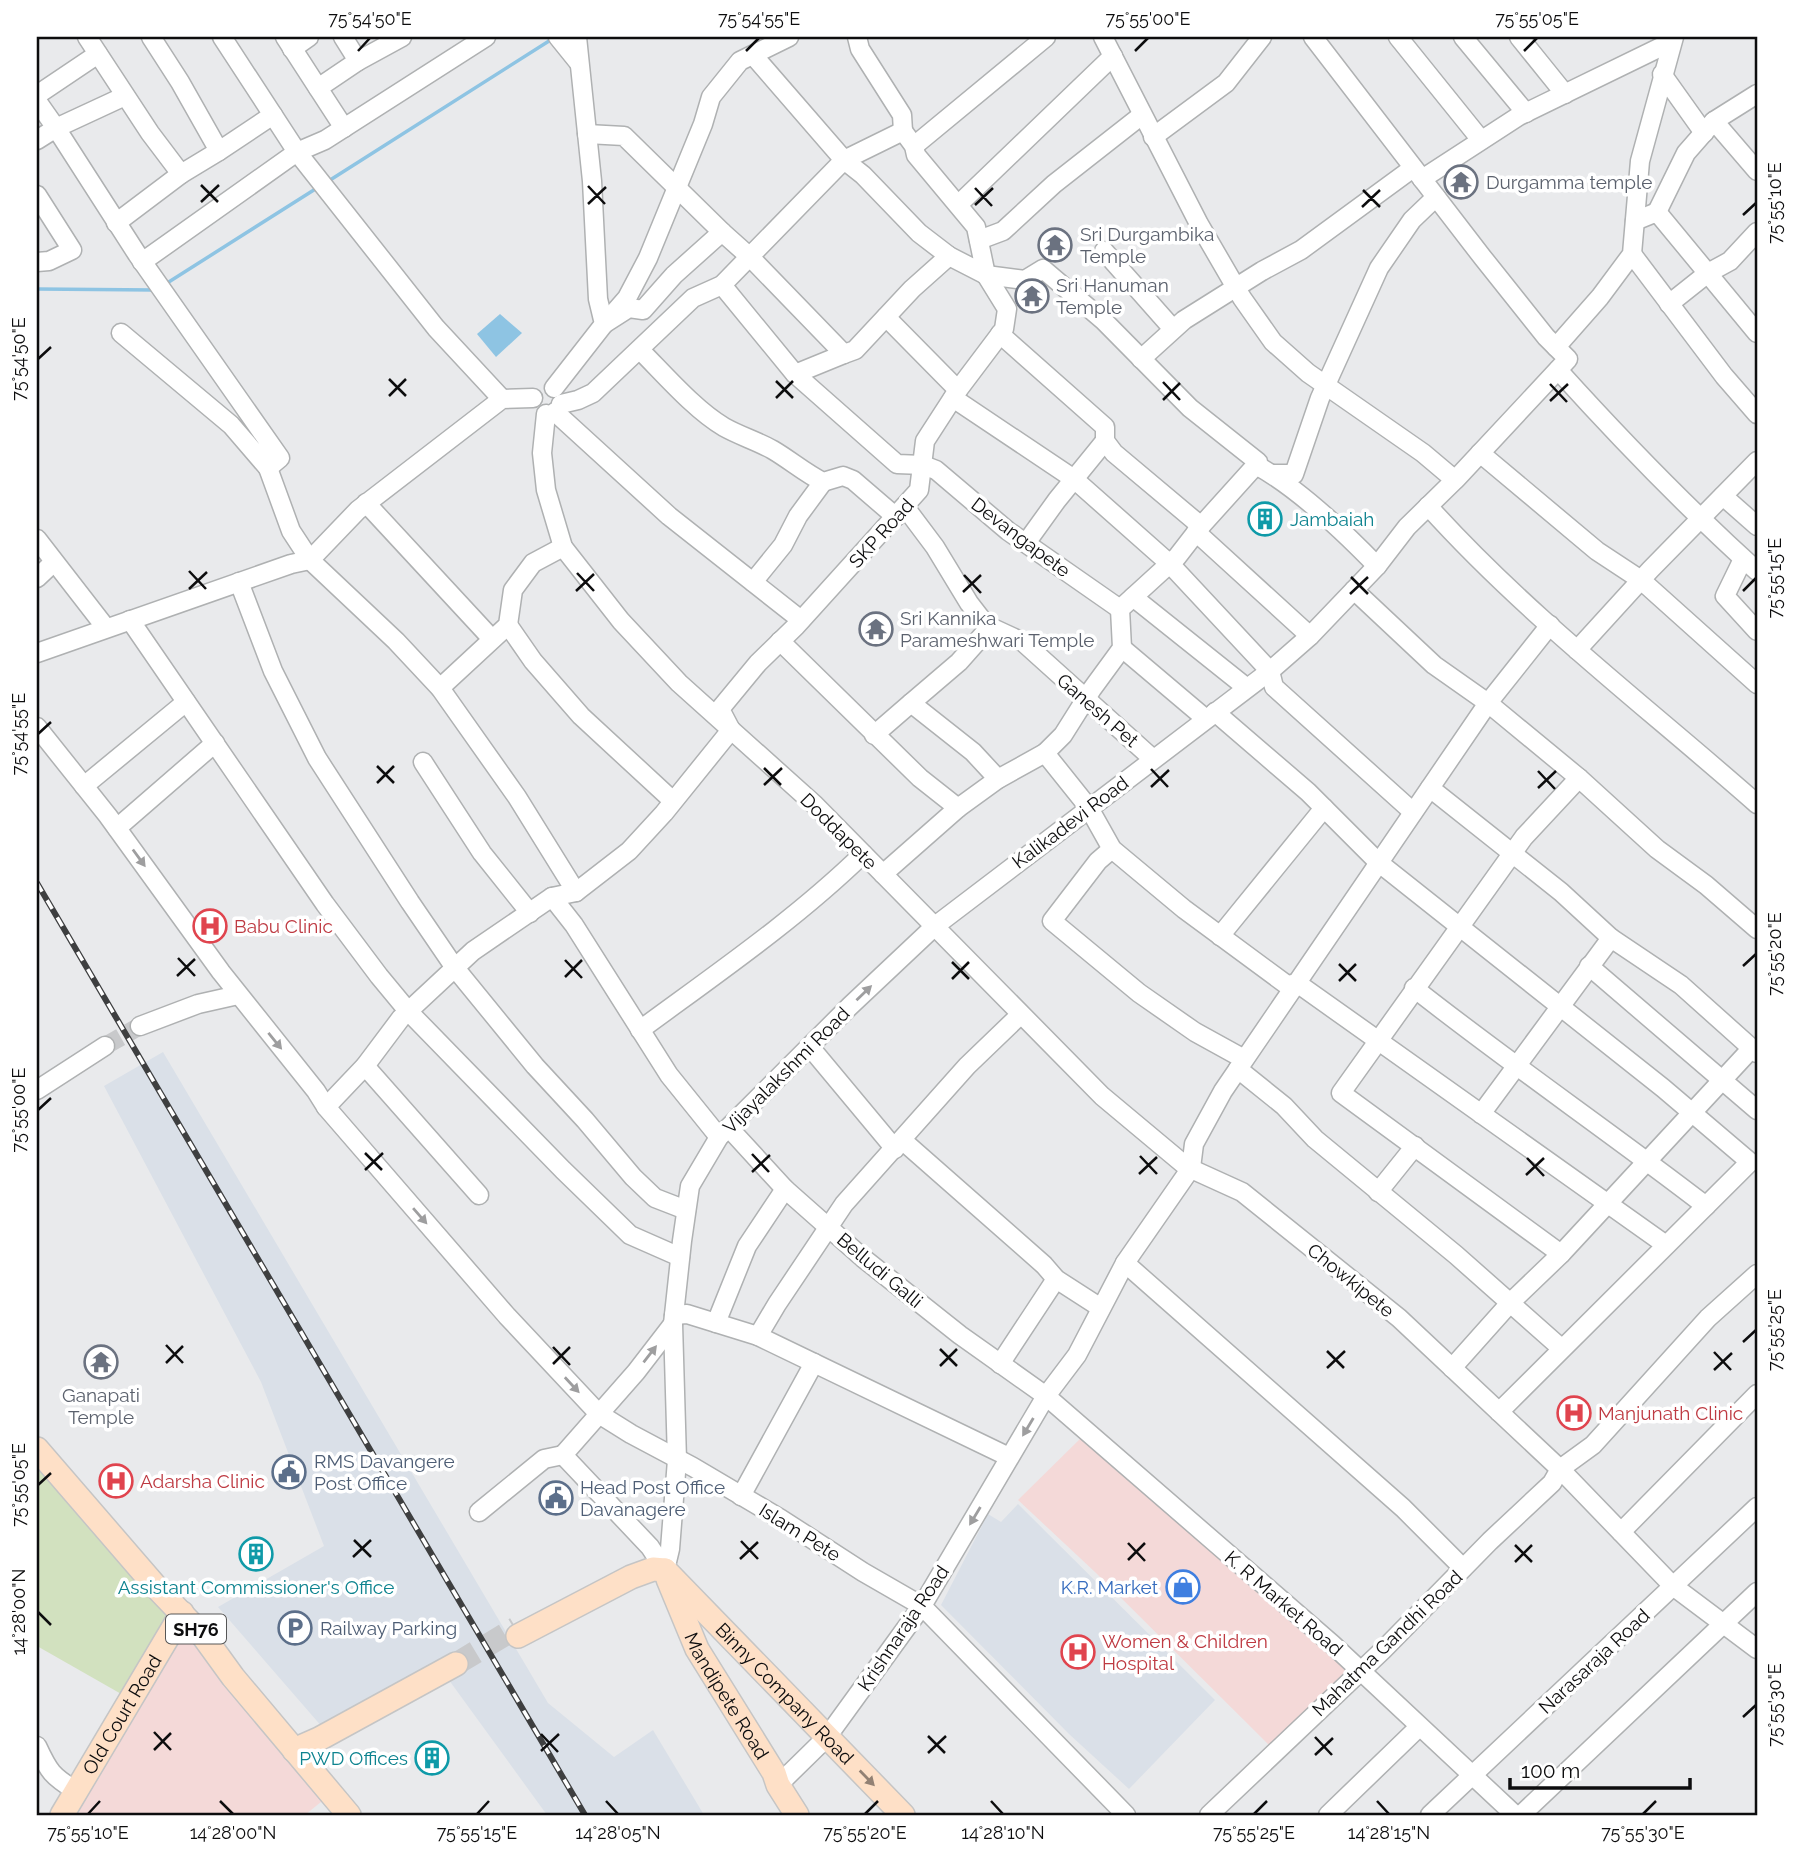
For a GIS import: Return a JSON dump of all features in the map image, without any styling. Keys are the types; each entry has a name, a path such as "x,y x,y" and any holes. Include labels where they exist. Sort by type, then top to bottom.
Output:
{"main road":[{"name":"SH76","path":"37,1448 157,1588 182,1613 349,1815"},
{"path":"517,1632 631,1577 664,1567"},
{"name":"Binny Company Road","path":"664,1567 903,1815"},
{"name":"Mandipete Road","path":"664,1567 697,1649 797,1815"},
{"name":"Old Court Road","path":"62,1815 182,1613"},
{"path":"296,1752 322,1744 457,1667"}],"street":[{"path":"88,37 125,96 181,174"},
{"path":"151,37 219,151"},
{"path":"222,37 297,152 436,328 502,399"},
{"path":"309,37 289,43 344,128"},
{"path":"343,37 358,61"},
{"path":"318,88 358,61 402,37"},
{"path":"142,262 297,152 325,140 486,37"},
{"path":"558,37 579,63"},
{"path":"577,37 592,181 598,299 604,324"},
{"path":"440,688 508,625 513,590 533,563 564,547 546,490 542,453 554,405 604,324 627,298 648,258 712,97 740,61 789,37"},
{"path":"857,37 860,49 902,116 908,139 916,155 976,226 986,275 1007,309 1004,329 1000,334 1105,427 1105,441 1114,453 1310,636"},
{"path":"37,653 291,564 310,560 366,503 502,399 533,398 538,411 593,393 693,298 722,285 844,160 908,139 1046,37"},
{"path":"1103,37 1153,137 1236,288 1273,342 1325,385 1423,453 1455,480"},
{"path":"1153,137 1226,83 1262,37"},
{"path":"1312,37 1482,258 1568,359 1558,370 1635,456 1750,565 1724,596 1757,631"},
{"path":"1398,37 1481,141"},
{"path":"1462,37 1526,113"},
{"path":"1519,37 1565,94"},
{"path":"1141,359 1184,320 1301,250 1417,173 1670,38"},
{"path":"1556,347 1600,297 1632,254 1640,160 1670,38"},
{"path":"37,94 98,54"},
{"path":"753,55 844,160 863,175 919,233 949,256 986,275 1025,280 1043,269 1104,321 1190,408 1354,543 1377,566"},
{"path":"959,204 1113,56"},
{"path":"1662,74 1709,127 1757,172"},
{"path":"1635,220 1657,212 1686,153 1709,127 1757,94"},
{"path":"37,140 56,128 125,96"},
{"path":"37,101 142,262 280,458 268,468"},
{"path":"116,223 181,174 274,115"},
{"path":"979,240 1003,231 1054,184 1142,115"},
{"path":"587,134 624,136 750,257 844,354"},
{"path":"37,195 72,250 49,261 37,262"},
{"path":"883,874 958,808 998,779 1045,753 1063,735 1122,648 1126,603 1170,564 1198,529 1264,470 1293,474 1325,385 1379,268 1412,220 1436,198"},
{"path":"1657,212 1757,332"},
{"path":"604,324 629,308 643,310 674,275 722,232"},
{"path":"1669,304 1708,273 1730,261 1757,232"},
{"path":"1104,251 1173,329"},
{"path":"1632,254 1724,376 1757,414"},
{"path":"795,373 855,350 912,289 949,256"},
{"path":"722,285 795,373 897,464 923,465"},
{"path":"886,317 946,379 956,394 1074,479 1170,564 1270,671 1274,687 1413,812"},
{"path":"121,333 231,425 268,468 291,531 310,560 396,641 440,688 517,797 576,892"},
{"name":"SKP Road","path":"731,730 720,709 758,663 801,620 919,490 925,441 1000,334"},
{"path":"640,350 675,385 724,426 759,442 823,482 798,516 783,545 754,582"},
{"name":"Kalikadevi Road","path":"935,926 1270,671 1310,636 1377,566 1407,527 1558,370"},
{"path":"554,405 669,516 801,620"},
{"path":"1026,543 1105,441"},
{"path":"1480,453 1597,551 1640,580 1757,684"},
{"name":"Devangapete","path":"923,465 936,470 1008,531 1126,603 1247,688"},
{"path":"1577,650 1640,580 1723,496 1755,468"},
{"name":"Ganesh Pet","path":"823,482 843,476 901,512 935,547 986,625 1023,642 1153,759"},
{"path":"1723,496 1757,526"},
{"path":"366,503 492,639"},
{"path":"1428,506 1458,538 1577,650 1757,804"},
{"path":"37,539 106,628"},
{"name":"Doddapete","path":"564,547 621,621 679,683 815,805 935,926"},
{"path":"37,578 54,562"},
{"path":"239,582 273,671 317,758 455,968 535,1066 633,1177 655,1198 686,1210"},
{"path":"1354,590 1434,665 1488,703 1579,778 1657,849 1706,885 1757,929"},
{"path":"130,620 325,904 408,1011 630,1235 680,1258"},
{"path":"508,625 533,661 581,716 673,801"},
{"path":"1191,1168 1194,1144 1241,1064 1488,703 1550,625"},
{"path":"874,735 959,662 990,627"},
{"path":"780,642 920,779 958,808"},
{"path":"1122,648 1324,808 1378,862 1458,928 1755,1161 1666,1245 1499,1412"},
{"path":"84,786 186,702"},
{"path":"911,702 972,752 998,779"},
{"name":"Islam Pete","path":"37,727 117,828 239,995 326,1107 507,1316 599,1414 922,1606 1126,1815"},
{"path":"326,1107 365,1066 408,1011 473,951 552,897 576,892 629,851 731,730"},
{"path":"117,828 215,743"},
{"path":"1045,753 1089,808 1112,849 1220,936 1287,985 1297,983 1666,1245"},
{"path":"423,762 482,853 530,913"},
{"path":"1561,1254 1341,1093 1524,837 1579,778"},
{"path":"1430,788 1562,892 1611,938 1681,985 1755,1051 1723,1080 1452,1367"},
{"path":"1220,936 1324,808"},
{"path":"1112,849 1098,861 1052,921 1139,993 1241,1064 1315,1139 1456,1255 1561,1348"},
{"path":"639,1030 788,919 863,854"},
{"name":"Belludi Galli","path":"552,897 574,925 669,1076 724,1132 828,1227 938,1318 1046,1396"},
{"name":"Chowkipete","path":"935,926 1111,1104 1187,1167 1242,1192 1399,1318 1560,1469 1674,1586 1757,1648"},
{"name":"Vijayalakshmi Road","path":"664,1567 670,1549 677,1460 674,1320 690,1186 724,1132 935,926"},
{"path":"1481,1114 1611,938"},
{"path":"1589,966 1757,1110"},
{"path":"1414,988 1476,1037 1706,1206"},
{"path":"140,1026 198,1004 239,995"},
{"path":"758,1336 844,1204 967,1066 1020,1014"},
{"path":"37,1090 105,1046"},
{"path":"810,1047 898,1145 1044,1265 1056,1279 1101,1308"},
{"path":"365,1066 479,1195"},
{"path":"1378,1192 1415,1146"},
{"name":"Krishnaraja Road","path":"778,1785 827,1737 922,1606 1046,1396 1077,1354 1125,1263 1191,1168"},
{"path":"716,1323 747,1246 785,1189"},
{"path":"1125,1263 1402,1508 1463,1568"},
{"name":"Mahatma Gandhi Road","path":"1209,1815 1361,1671 1552,1483 1560,1469 1593,1445 1708,1318 1757,1274"},
{"path":"1000,1364 1056,1279"},
{"path":"480,1512 544,1459 563,1454 636,1372 674,1320 687,1314 758,1336 1009,1457"},
{"path":"741,1496 814,1363"},
{"path":"1621,1532 1757,1394"},
{"name":"K. R Market Road","path":"1046,1396 1361,1671 1515,1815"},
{"path":"563,1454 664,1567"},
{"name":"Narasaraja Road","path":"1430,1815 1757,1507"},
{"path":"1521,1815 1757,1592"},
{"path":"1328,1815 1419,1727"},
{"path":"37,1746 47,1769 55,1778 76,1791"}],"shaded area":[{"path":"163,1052 548,1703 614,1757 653,1730 704,1815 547,1815 438,1665 323,1728 218,1607 324,1546 261,1382 104,1086"},
{"name":"K.R. Market","path":"1084,1435 1353,1672 1271,1747 1095,1572 1018,1500"},
{"name":"Women & Children Hospital","path":"1018,1504 1215,1700 1129,1789 1069,1734 941,1605 988,1514 1001,1522"},
{"path":"190,1621 332,1793 305,1815 73,1815 166,1665"}],"green space":[{"path":"37,1447 175,1611 123,1695 37,1646"}],"water":[{"path":"500,314 522,333 496,357 477,334"}],"waterway":[{"path":"327,182 549,41 550,37"},
{"path":"164,285 317,188"},
{"path":"37,289 154,290"}],"tunnel":[{"path":"105,1046 140,1026"},
{"path":"456,1664 516,1628"}],"railway":[{"path":"37,883 585,1815"}],"place":[{"name":"Durgamma temple","path":"1461,182"},
{"name":"Sri Durgambika Temple","path":"1055,245"},
{"name":"Sri Hanuman Temple","path":"1032,296"},
{"name":"Jambaiah","path":"1265,519"},
{"name":"Sri Kannika Parameshwari Temple","path":"876,629"},
{"name":"Babu Clinic","path":"210,926"},
{"name":"Ganapati Temple","path":"101,1362"},
{"name":"Manjunath Clinic","path":"1574,1413"},
{"name":"RMS Davangere Post Office","path":"289,1472"},
{"name":"Adarsha Clinic","path":"116,1481"},
{"name":"Head Post Office Davanagere","path":"556,1498"},
{"name":"Assistant Commissioner's Office","path":"256,1554"},
{"name":"K.R. Market","path":"1183,1587"},
{"name":"Railway Parking","path":"295,1628"},
{"name":"Women & Children Hospital","path":"1078,1652"},
{"name":"PWD Offices","path":"432,1758"}]}
